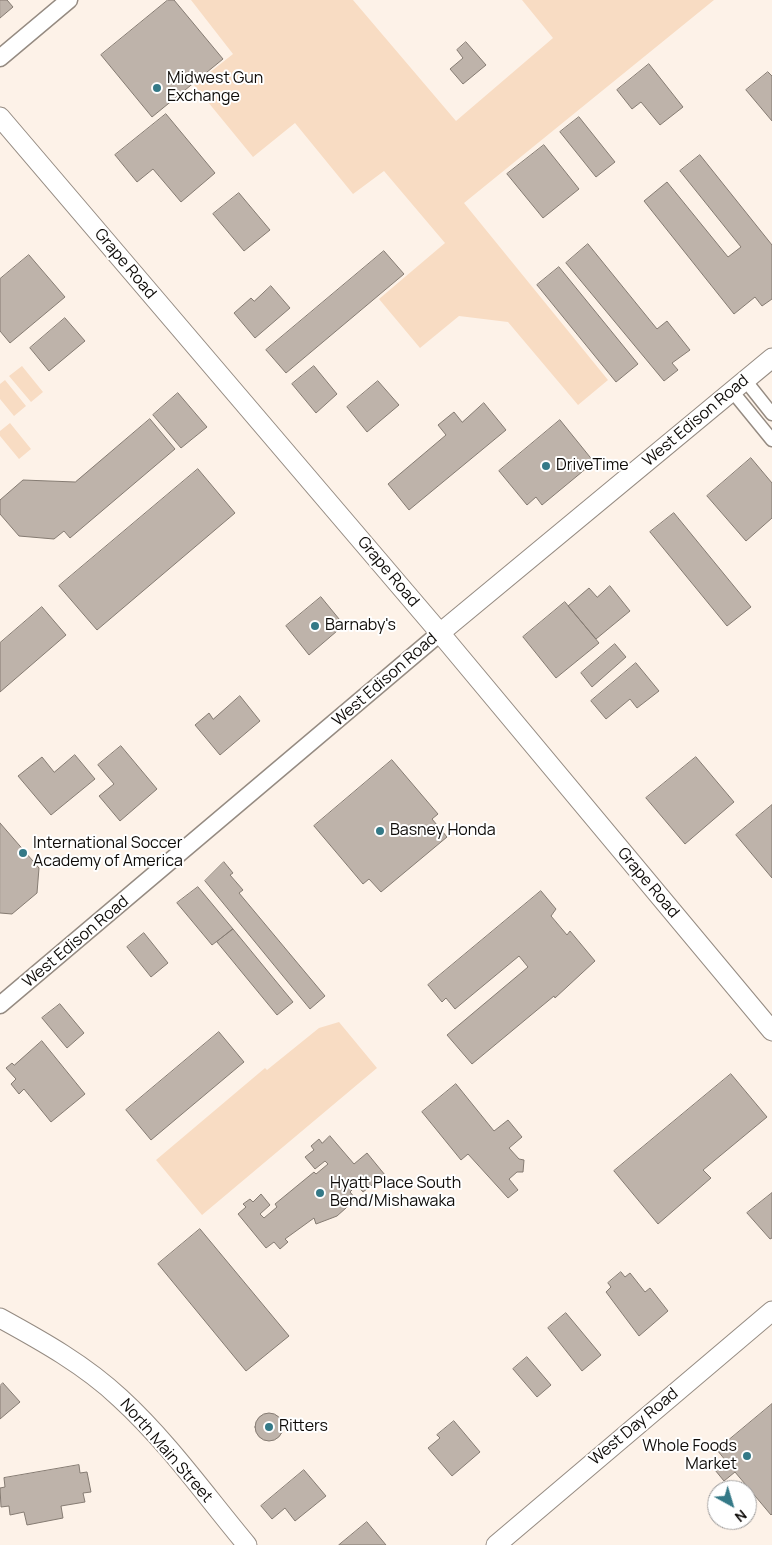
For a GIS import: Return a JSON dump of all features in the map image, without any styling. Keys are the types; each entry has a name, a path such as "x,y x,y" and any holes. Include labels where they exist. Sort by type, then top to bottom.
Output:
{"main road":[{"name":"Grape Road","path":"0,117 440,633 772,1031"},
{"name":"West Edison Road","path":"440,633 772,358"},
{"name":"West Day Road","path":"496,1545 772,1311"},
{"name":"North Main Street","path":"0,1318 58,1351 119,1397 155,1434 247,1545"}],"street":[{"path":"0,58 69,0"},
{"path":"738,386 772,414"},
{"path":"738,386 772,440"},
{"name":"West Edison Road","path":"0,1005 440,633"}],"shaded area":[{"path":"191,0 353,0 456,121 553,38 522,0 714,0 464,203 608,380 578,405 508,322 459,316 420,348 379,299 445,243 384,171 353,194 295,123 253,157 194,85 233,54"},
{"path":"22,366 43,392 31,402 9,376"},
{"path":"5,380 26,406 14,416 0,399 0,384"},
{"path":"10,423 31,449 19,459 0,436 0,431"},
{"path":"339,1022 377,1068 202,1215 156,1160 265,1068 267,1070 319,1028"}],"building":[{"path":"0,0 7,0 13,7 0,18"},
{"name":"Midwest Gun Exchange","path":"168,0 174,0 223,59 152,117 101,55"},
{"path":"466,42 486,65 463,84 450,69 463,58 457,50"},
{"path":"649,64 683,107 660,125 641,102 632,109 617,90"},
{"path":"768,72 772,76 772,121 746,90"},
{"path":"166,114 215,173 181,202 153,169 137,182 115,155"},
{"path":"579,117 615,162 596,177 560,132"},
{"path":"544,145 579,189 543,218 507,174"},
{"path":"700,155 772,245 772,299 762,306 755,297 734,314 644,201 667,182 728,257 741,247 680,171"},
{"path":"239,193 270,230 244,251 213,214"},
{"path":"588,244 657,329 667,321 690,350 672,363 678,370 664,381 566,263"},
{"path":"384,251 404,274 286,373 266,350"},
{"path":"29,255 65,297 10,343 0,331 0,279"},
{"path":"559,267 638,364 616,382 537,285"},
{"path":"271,286 290,308 255,338 234,313 251,298 254,301"},
{"path":"65,318 85,341 49,371 30,348"},
{"path":"314,366 337,394 316,413 292,384"},
{"path":"378,381 399,405 367,432 347,407"},
{"path":"178,393 207,427 181,448 153,415"},
{"path":"484,403 506,430 409,510 388,484 446,435 438,425 454,412 462,422"},
{"path":"150,419 175,449 70,538 64,531 54,539 19,536 0,514 0,500 23,480 75,482"},
{"name":"DriveTime","path":"560,420 594,462 542,505 536,497 527,505 499,471"},
{"path":"751,458 772,483 772,518 746,541 707,496"},
{"path":"198,469 235,513 97,630 59,586"},
{"path":"674,513 751,607 727,626 650,532"},
{"path":"610,586 630,611 596,639 568,606 589,588 597,597"},
{"name":"Barnaby's","path":"321,597 344,625 309,655 286,626"},
{"path":"565,602 599,643 556,678 523,637"},
{"path":"42,607 66,635 0,692 0,643"},
{"path":"615,644 626,657 592,687 581,673"},
{"path":"636,663 659,691 637,708 630,699 606,719 591,701"},
{"path":"240,696 260,721 220,755 195,725 209,713 213,719"},
{"path":"121,746 157,789 120,821 99,796 114,784 98,765"},
{"path":"75,755 95,779 51,815 18,776 42,757 54,772"},
{"path":"696,757 734,802 685,844 646,798"},
{"name":"Basney Honda","path":"392,760 438,814 432,819 447,837 381,892 369,879 363,884 314,826"},
{"path":"772,805 772,878 736,835"},
{"path":"0,823 39,868 37,893 12,914 0,913"},
{"path":"224,862 233,873 230,875 243,890 239,893 325,996 310,1009 205,881"},
{"path":"198,887 233,929 212,945 177,903"},
{"path":"541,891 556,909 551,916 567,935 570,931 595,961 555,998 554,996 472,1064 447,1035 528,967 519,956 455,1009 446,998 442,1002 428,985"},
{"path":"233,929 293,1002 277,1015 217,942"},
{"path":"144,933 168,963 151,977 127,947"},
{"path":"60,1004 84,1033 67,1048 42,1018"},
{"path":"219,1032 244,1062 151,1140 126,1110"},
{"path":"42,1041 85,1094 51,1122 24,1089 19,1094 11,1084 16,1079 6,1068 12,1063 14,1065"},
{"path":"731,1074 767,1117 703,1170 711,1178 658,1224 614,1171"},
{"path":"456,1084 494,1131 508,1120 522,1137 509,1148 519,1159 524,1160 523,1172 517,1172 509,1179 518,1190 508,1198 468,1154 461,1160 422,1112"},
{"name":"Hyatt Place South Bend/Mishawaka","path":"330,1136 354,1164 367,1153 385,1175 363,1192 357,1185 350,1192 356,1199 337,1216 316,1224 314,1218 285,1239 288,1242 280,1249 274,1242 266,1248 238,1214 246,1207 243,1204 250,1199 253,1202 261,1194 270,1205 260,1214 264,1218 277,1207 275,1204 314,1172 316,1174 328,1164 325,1161 315,1169 305,1157 314,1150 311,1146 319,1139 322,1143"},
{"path":"772,1193 772,1238 770,1239 747,1213"},
{"path":"200,1229 289,1336 246,1371 158,1264"},
{"path":"621,1272 625,1277 630,1273 645,1292 650,1288 668,1311 639,1336 606,1292 611,1287 608,1283"},
{"path":"566,1313 601,1355 582,1371 548,1328"},
{"path":"527,1357 551,1385 537,1397 513,1369"},
{"path":"3,1383 20,1402 0,1419 0,1386"},
{"name":"Whole Foods Market","path":"772,1404 771,1515 757,1498 757,1480 742,1480 735,1472 723,1480 715,1470 726,1461 717,1450"},
{"name":"Ritters","path":"269,1413 279,1417 283,1427 279,1437 269,1441 259,1437 255,1427 259,1417"},
{"path":"454,1421 480,1452 452,1476 428,1448 440,1438 437,1435"},
{"path":"79,1465 80,1473 87,1472 91,1492 83,1493 85,1502 61,1506 63,1518 27,1525 24,1512 10,1515 9,1506 1,1507 0,1488 5,1487 4,1478"},
{"path":"304,1470 326,1496 295,1521 285,1508 272,1519 261,1506"},
{"path":"367,1522 386,1545 339,1545"}],"place":[{"name":"Midwest Gun Exchange","path":"157,88"},
{"name":"DriveTime","path":"546,466"},
{"name":"Barnaby's","path":"315,626"},
{"name":"Basney Honda","path":"380,831"},
{"name":"International Soccer Academy of America","path":"23,853"},
{"name":"Hyatt Place South Bend/Mishawaka","path":"320,1193"},
{"name":"Ritters","path":"269,1427"},
{"name":"Whole Foods Market","path":"747,1456"}]}
